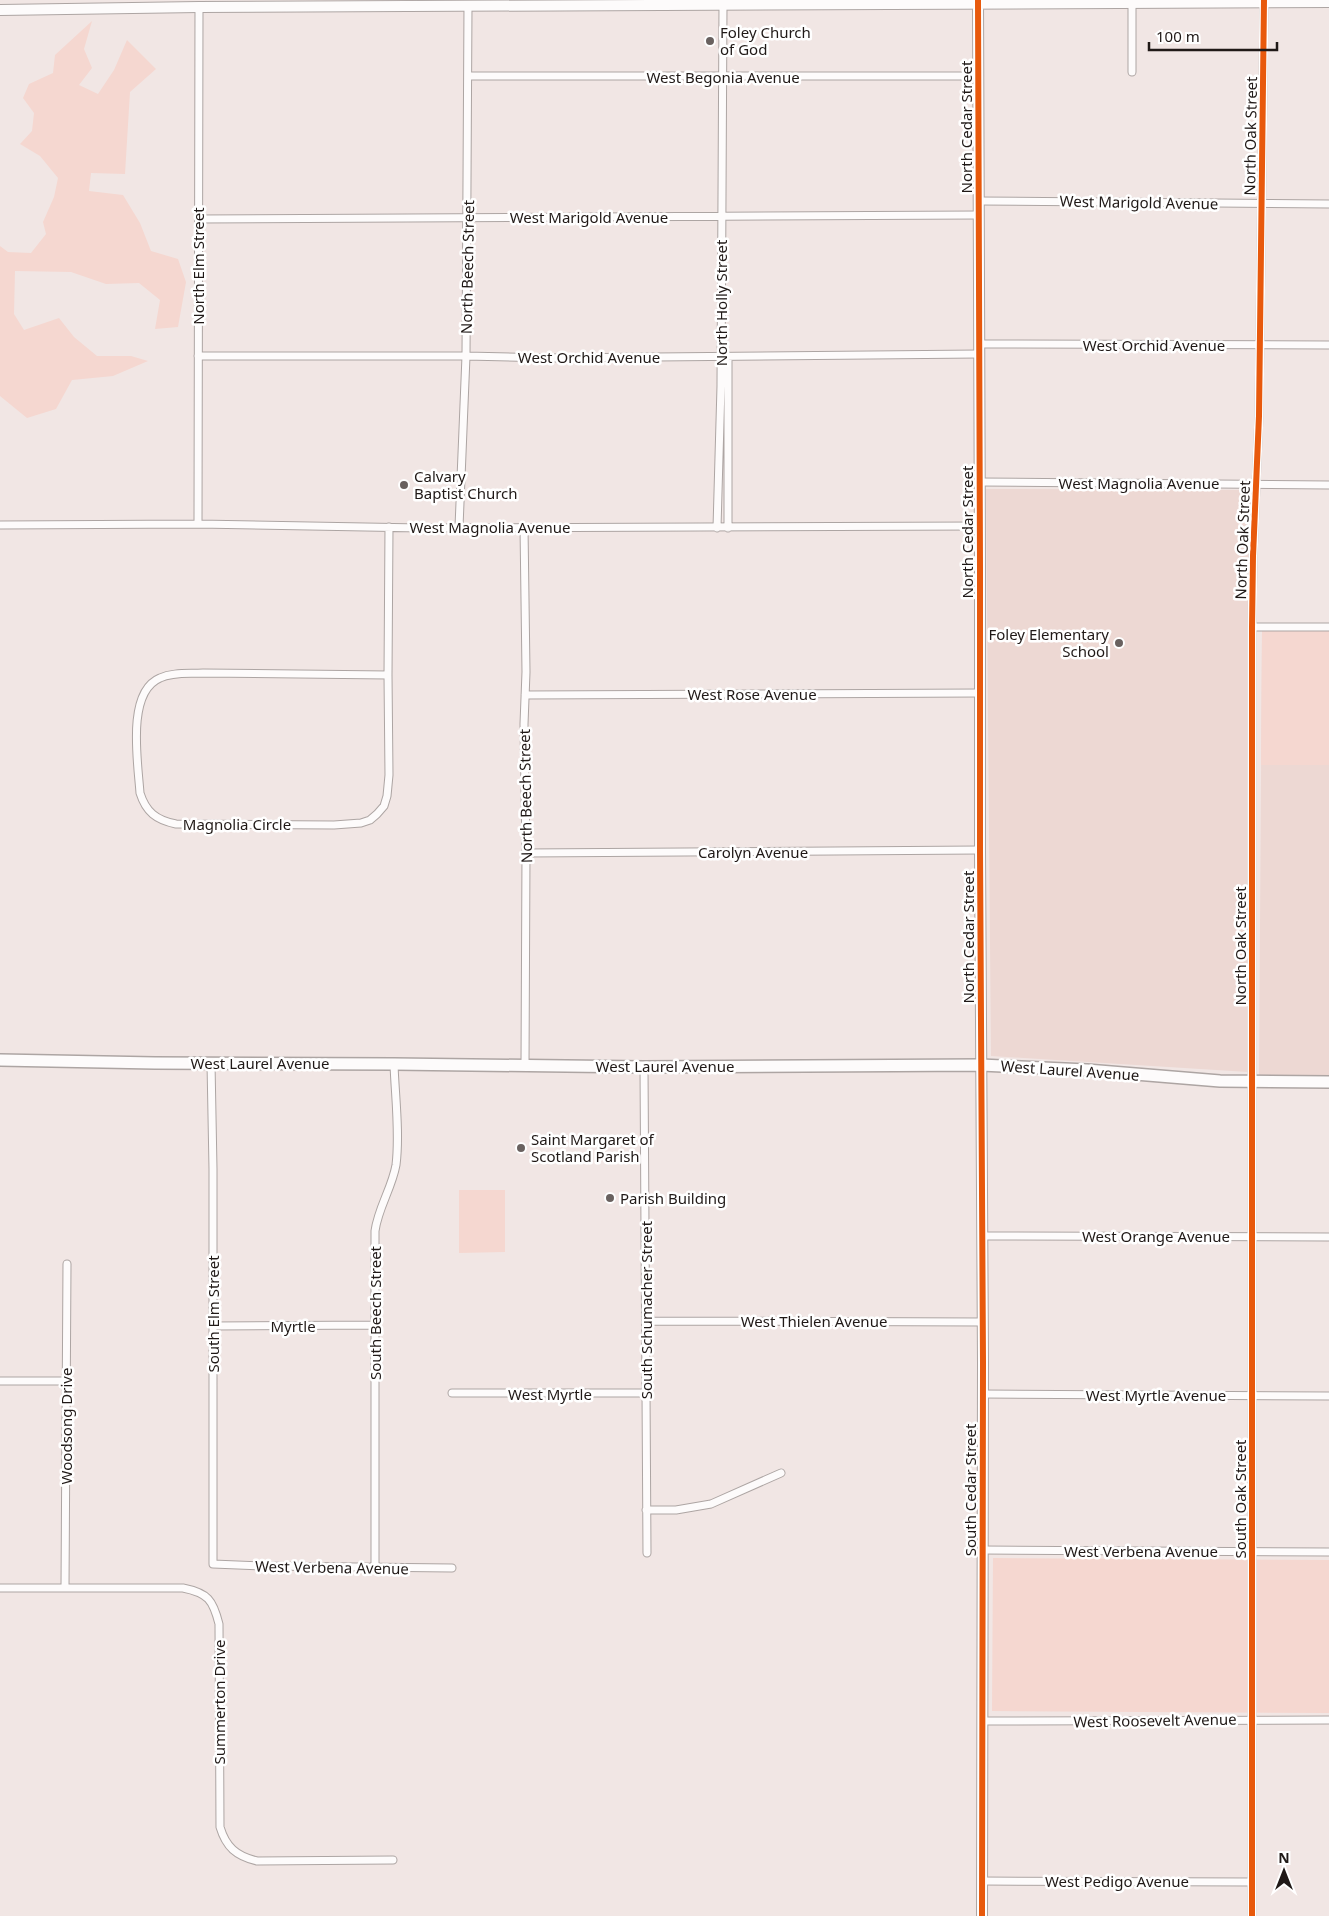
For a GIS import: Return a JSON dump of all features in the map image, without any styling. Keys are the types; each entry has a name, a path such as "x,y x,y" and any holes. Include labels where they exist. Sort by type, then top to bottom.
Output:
{"main road":[{"name":"West Laurel Avenue","path":"0,1060 644,1067 981,1064 1087,1070 1175,1078 1253,1082 1329,1082"}],"street":[{"name":"North Oak Street","path":"1253,1082 1252,556 1259,416 1264,1"},
{"path":"0,10 199,8 323,3 468,6 627,3 723,5 978,2 1329,2"},
{"name":"North Cedar Street","path":"978,2 981,1064"},
{"path":"1132,3 1132,72"},
{"name":"North Holly Street","path":"717,528 724,356 721,78 723,5"},
{"name":"North Beech Street","path":"459,527 466,356 468,6"},
{"name":"North Elm Street","path":"198,524 199,8"},
{"name":"West Begonia Avenue","path":"468,76 721,78 978,76"},
{"name":"West Marigold Avenue","path":"979,201 1329,204"},
{"name":"West Marigold Avenue","path":"199,219 979,215"},
{"name":"West Orchid Avenue","path":"198,356 466,356 538,358 724,356 980,349 1260,345 1329,346"},
{"path":"724,356 728,528"},
{"name":"West Magnolia Avenue","path":"980,482 1329,485"},
{"name":"West Magnolia Avenue","path":"0,526 198,524 389,527 717,528 980,526"},
{"name":"Magnolia Circle","path":"388,675 202,673 176,674 159,678 144,691 138,711 138,762 140,793 143,804 157,819 176,824 334,825 361,823 370,820 377,814 384,806 388,791 389,527"},
{"name":"North Beech Street","path":"524,527 525,1065"},
{"path":"1252,627 1329,627"},
{"name":"West Rose Avenue","path":"525,695 980,693"},
{"name":"Carolyn Avenue","path":"526,853 980,850"},
{"name":"South Elm Street","path":"211,1063 213,1564"},
{"name":"South Beech Street","path":"375,1567 374,1325 376,1222 392,1184 396,1164 394,1064"},
{"name":"South Cedar Street","path":"981,1064 983,1236 982,1916"},
{"name":"South Schumacher Street","path":"644,1067 647,1553"},
{"name":"South Oak Street","path":"1252,1916 1253,1082"},
{"name":"West Orange Avenue","path":"983,1236 1329,1237"},
{"name":"Woodsong Drive","path":"65,1588 67,1264"},
{"name":"West Thielen Avenue","path":"646,1321 983,1322"},
{"name":"Myrtle","path":"213,1326 374,1325"},
{"path":"0,1381 67,1381"},
{"name":"West Myrtle","path":"452,1393 647,1392"},
{"name":"West Myrtle Avenue","path":"983,1394 1329,1396"},
{"path":"646,1510 676,1510 711,1504 781,1473"},
{"name":"West Verbena Avenue","path":"983,1550 1329,1552"},
{"name":"West Verbena Avenue","path":"213,1564 452,1568"},
{"name":"Summerton Drive","path":"0,1588 183,1588 200,1592 209,1600 215,1610 219,1624 220,1827 223,1838 233,1850 246,1858 257,1861 394,1860"},
{"name":"West Roosevelt Avenue","path":"982,1721 1329,1720"},
{"name":"West Pedigo Avenue","path":"982,1880 1252,1882"}],"shaded area":[{"path":"92,21 84,49 92,68 79,85 98,94 114,70 127,40 156,69 130,92 125,174 91,173 89,191 123,195 140,223 151,251 178,259 186,282 178,327 155,329 160,300 139,283 106,284 71,272 15,271 14,314 24,330 59,318 74,337 97,356 131,356 148,361 113,376 72,380 56,409 27,418 0,396 0,246 8,252 31,253 46,234 43,222 54,197 58,178 40,156 20,144 32,131 34,113 23,98 29,84 53,73 55,55"},
{"name":"Foley Elementary School","path":"986,489 1254,490 1247,796 1248,1072 991,1056"},
{"path":"1262,631 1329,631 1329,1077 1259,1076"},
{"path":"1262,631 1329,631 1329,765 1261,765"},
{"path":"459,1190 505,1190 505,1252 459,1253"},
{"path":"993,1558 1329,1560 1329,1713 992,1711"}],"cycle path":[{"path":"978,0 983,1362 982,1916"},
{"path":"1252,1916 1252,627 1259,416 1264,0"}],"place":[{"name":"Foley Church of God","path":"710,41"},
{"name":"Calvary Baptist Church","path":"404,485"},
{"name":"Foley Elementary School","path":"1119,643"},
{"name":"Saint Margaret of Scotland Parish","path":"521,1148"},
{"name":"Parish Building","path":"610,1198"}]}
